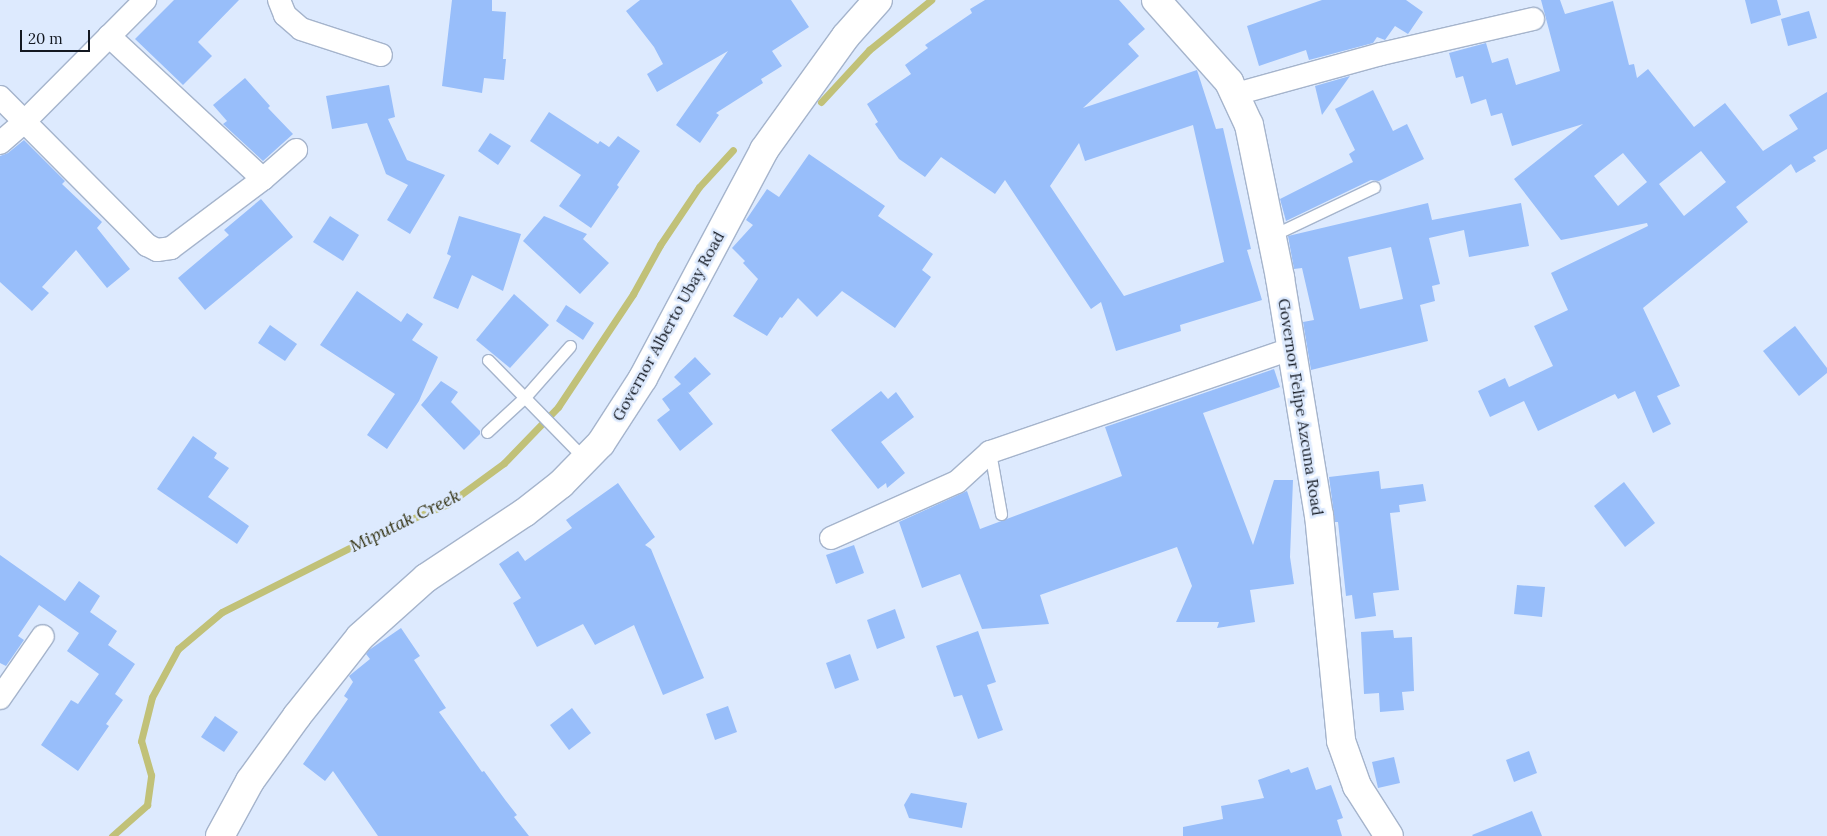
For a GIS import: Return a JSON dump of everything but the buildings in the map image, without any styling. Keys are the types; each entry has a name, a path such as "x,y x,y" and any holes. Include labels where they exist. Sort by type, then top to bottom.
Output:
{"main road":[{"name":"Governor Alberto Ubay Road","path":"220,836 250,781 297,716 360,637 426,578 524,513 561,484 601,443 643,378 764,150 846,36 878,0"},
{"name":"Governor Felipe Azcuna Road","path":"1156,0 1229,82 1249,124 1271,236 1319,515 1341,740 1357,786 1390,836"}],"street":[{"path":"0,143 24,122 145,0"},
{"path":"279,0 285,15 301,29 381,55"},
{"path":"1236,94 1381,54 1534,19"},
{"path":"109,36 263,179"},
{"path":"0,97 147,245 158,250 171,248 263,179 296,150"},
{"path":"831,538 957,482 990,452 1291,349"},
{"path":"0,698 43,636"}],"lane":[{"path":"1271,236 1374,187"},
{"path":"487,432 525,398 570,346"},
{"path":"488,360 585,459"},
{"path":"990,452 1001,514"}],"waterway":[{"name":"Miputak Creek","path":"821,102 869,50 931,0"},
{"name":"Miputak Creek","path":"112,836 147,805 151,775 141,741 152,697 178,649 222,612 387,529 448,504 504,463 558,407 633,294 660,245 699,187 733,150"}]}
